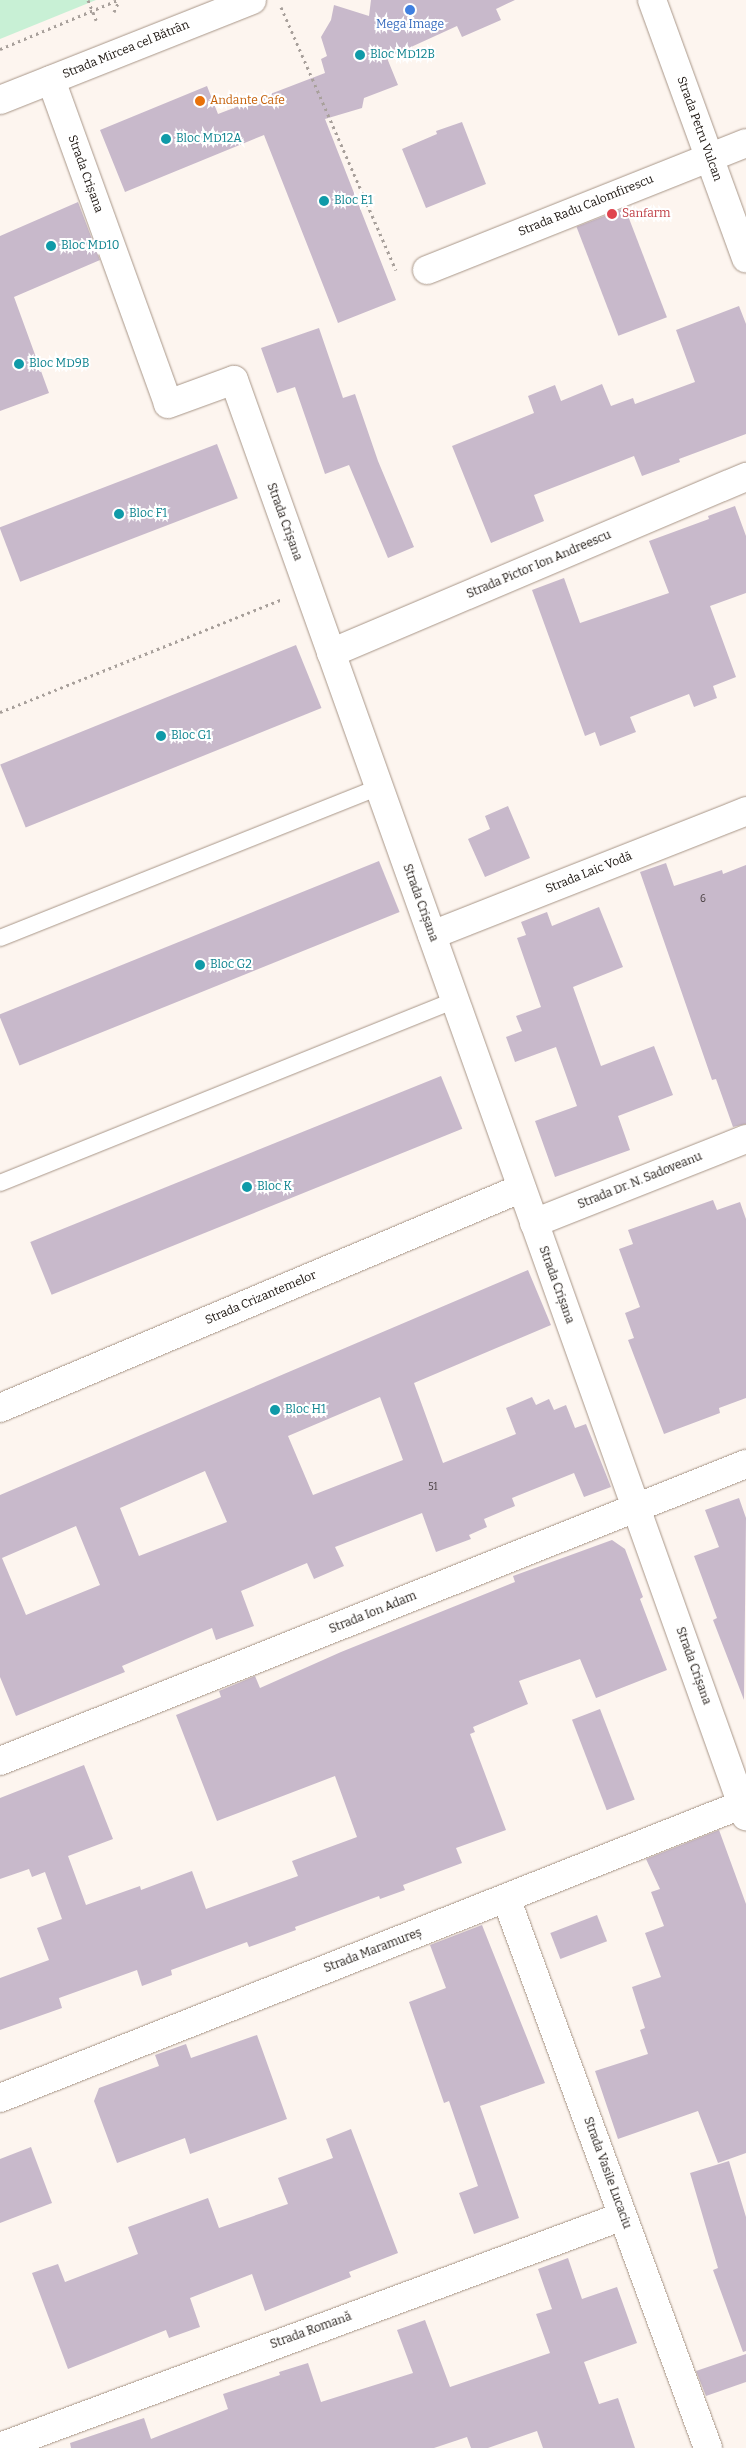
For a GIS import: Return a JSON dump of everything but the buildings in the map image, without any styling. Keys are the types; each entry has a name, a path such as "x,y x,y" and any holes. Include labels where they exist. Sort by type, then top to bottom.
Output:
{"street":[{"name":"Strada Mircea cel Bătrân","path":"0,100 252,0"},
{"name":"Strada Petru Vulcan","path":"652,0 746,258"},
{"name":"Strada Crișana","path":"51,80 168,404 234,380 534,1223 745,1808"},
{"name":"Strada Radu Calomfirescu","path":"427,270 746,143"},
{"name":"Strada Pictor Ion Andreescu","path":"331,653 746,477"},
{"name":"Strada Laic Vodă","path":"432,935 746,811"},
{"name":"Strada Dr. N. Sadoveanu","path":"534,1223 746,1139"},
{"name":"Strada Crizantemelor","path":"0,1408 522,1188"},
{"name":"Strada Ion Adam","path":"0,1761 746,1464"},
{"name":"Strada Maramureș","path":"0,2098 506,1898 745,1808"},
{"name":"Strada Vasile Lucaciu","path":"506,1898 708,2448"},
{"name":"Strada Romană","path":"0,2447 623,2216"}],"lane":[{"path":"0,938 379,787"},
{"path":"0,1183 455,1000"}],"path":[{"path":"88,0 96,20"},
{"path":"0,49 119,0"},
{"path":"114,12 119,0"},
{"path":"278,0 401,282 427,270"},
{"path":"0,712 308,589"}],"green space":[{"path":"0,0 96,0 0,39"}],"place":[{"name":"Mega Image","path":"410,10"},
{"name":"Bloc MD12B","path":"360,55"},
{"name":"Andante Cafe","path":"200,101"},
{"name":"Bloc MD12A","path":"166,139"},
{"name":"Bloc E1","path":"324,201"},
{"name":"Sanfarm","path":"612,214"},
{"name":"Bloc MD10","path":"51,246"},
{"name":"Bloc MD9B","path":"19,364"},
{"name":"Bloc F1","path":"119,514"},
{"name":"Bloc G1","path":"161,736"},
{"name":"Bloc G2","path":"200,965"},
{"name":"Bloc K","path":"247,1187"},
{"name":"Bloc H1","path":"275,1410"}]}
